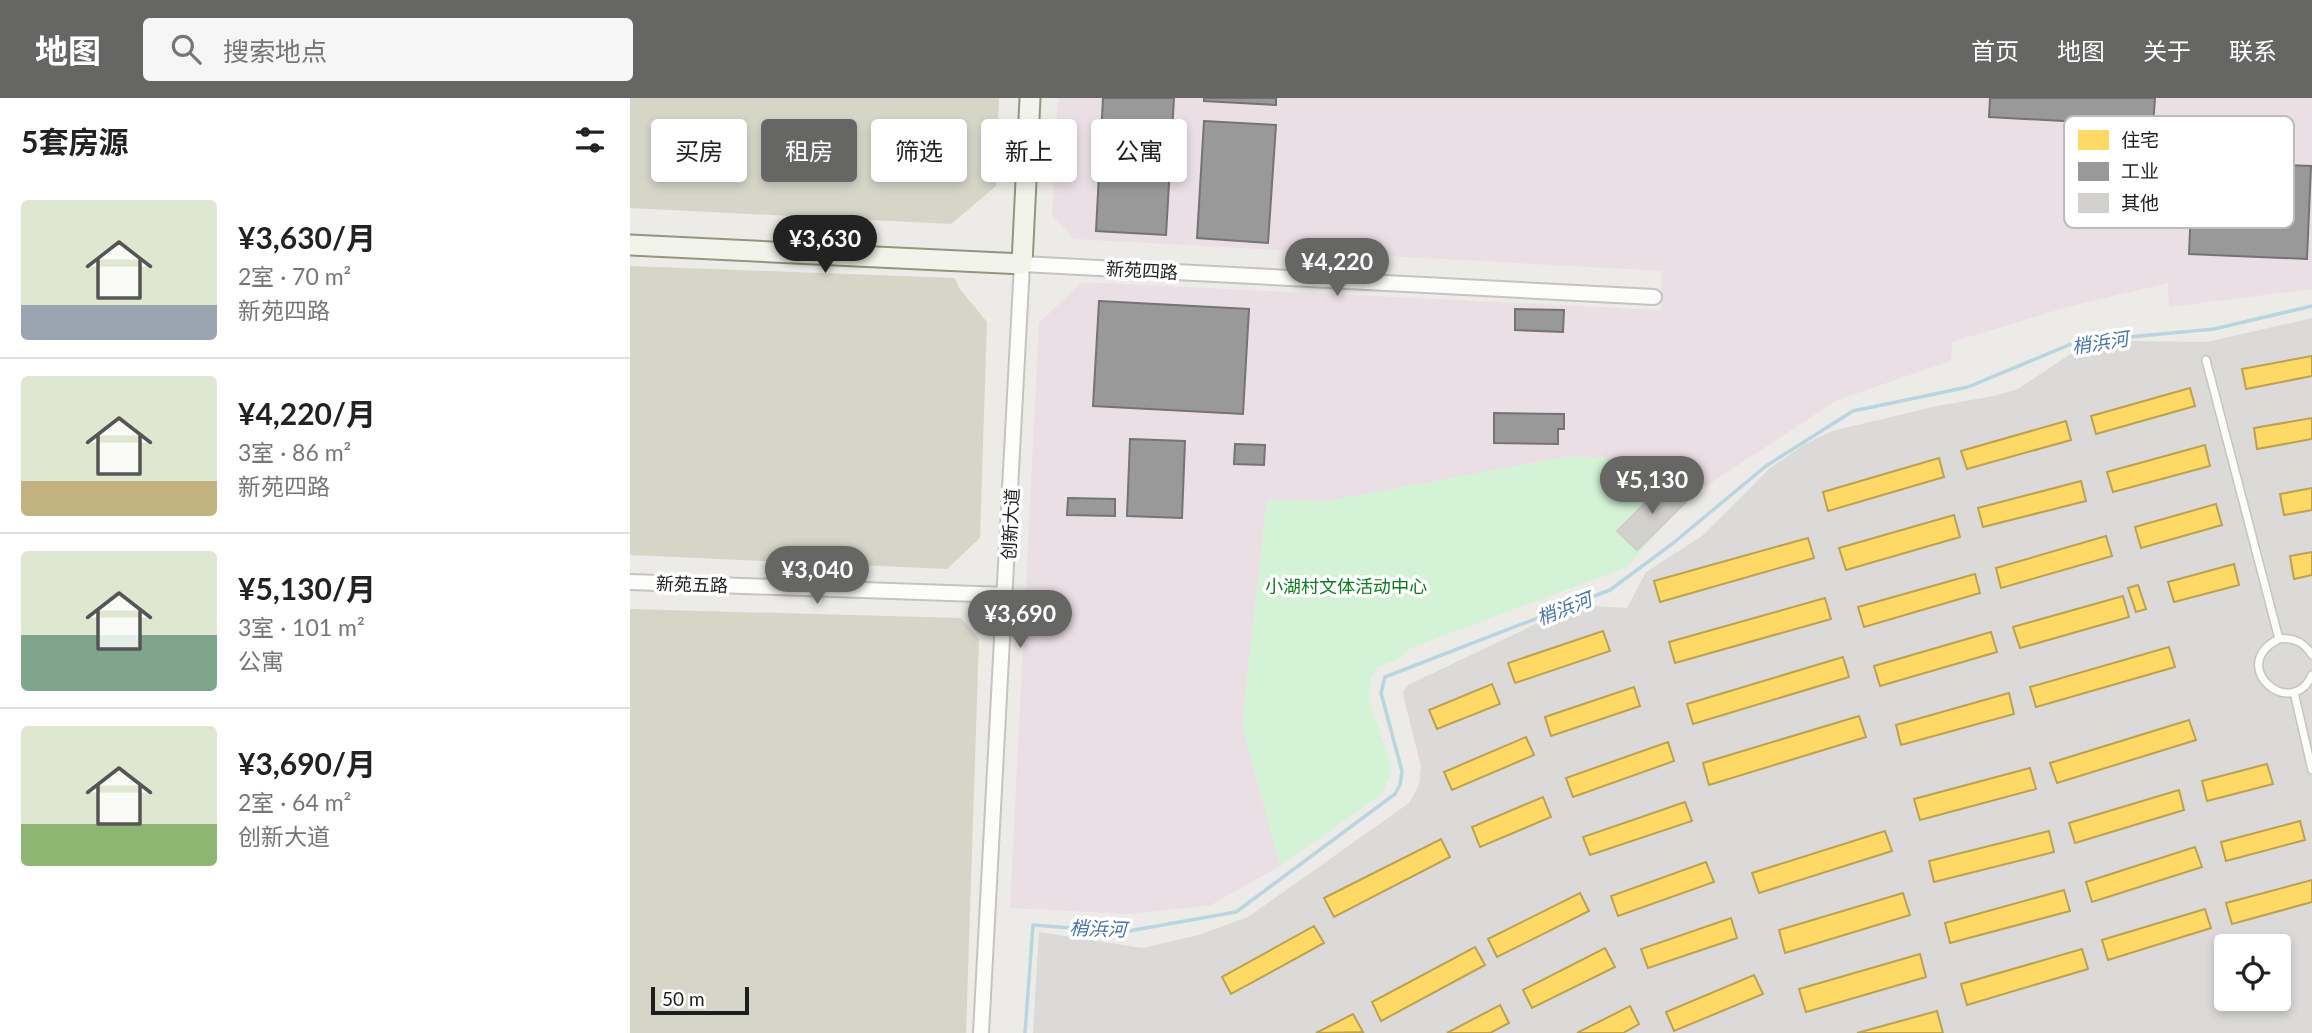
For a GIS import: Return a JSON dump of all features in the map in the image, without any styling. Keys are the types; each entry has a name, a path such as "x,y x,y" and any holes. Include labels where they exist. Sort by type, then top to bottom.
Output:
{"street":[{"name":"创新大道","path":"981,1033 1030,98"},
{"name":"新苑四路","path":"630,245 1654,297"},
{"name":"新苑五路","path":"630,582 1006,595"}],"lane":[{"path":"2206,360 2279,639"},
{"path":"2312,655 2298,640 2279,639 2263,650 2259,668 2261,678 2275,691 2294,692 2303,688 2312,676"},
{"path":"2294,692 2312,770"}],"shaded area":[{"path":"630,98 999,98 998,119 981,119 981,182 996,182 996,186 951,224 630,208"},
{"path":"1058,98 2312,98 2312,289 2169,307 2168,283 2071,306 1952,342 1951,361 1837,400 1688,498 1654,463 1655,459 1565,457 1322,502 1267,500 1242,724 1280,866 1211,905 1131,914 1010,908 1039,323 1082,282 1661,310 1662,271 1074,239 1052,215 1054,182 1077,182 1077,119 1057,119"},
{"path":"630,266 955,278 959,288 987,322 980,538 947,569 630,555"},
{"path":"2312,318 2312,1033 1033,1033 1039,932 1142,948 1199,935 1248,917 1409,803 1419,785 1421,767 1403,692 1408,685 1542,621 1591,606 1627,608 1646,572 1702,536 1769,469 1805,444 1832,431 2018,389 2069,355 2094,346 2126,341 2207,342"},
{"path":"630,609 961,618 979,639 966,1033 630,1033"}],"green space":[{"name":"小湖村文体活动中心","path":"1565,457 1655,459 1654,463 1688,498 1627,567 1408,649 1399,659 1377,667 1371,679 1369,700 1391,764 1390,776 1382,794 1280,866 1242,724 1267,500 1322,502"}],"building: 住宅":[{"path":"2312,356 2312,376 2246,389 2242,369"},
{"path":"2190,388 2195,406 2096,434 2091,416"},
{"path":"2312,418 2312,439 2257,449 2254,428"},
{"path":"2066,421 2071,440 1967,469 1961,451"},
{"path":"2205,445 2210,466 2113,492 2107,472"},
{"path":"1939,458 1944,477 1828,511 1823,492"},
{"path":"2081,481 2086,501 1983,527 1978,508"},
{"path":"2312,488 2312,510 2284,515 2280,494"},
{"path":"2216,504 2222,525 2141,548 2135,527"},
{"path":"1954,515 1960,537 1846,570 1839,548"},
{"path":"2106,536 2112,556 2001,588 1996,568"},
{"path":"1808,538 1814,558 1660,602 1654,581"},
{"path":"2312,552 2312,575 2294,579 2290,556"},
{"path":"2234,564 2239,585 2174,602 2168,582"},
{"path":"1975,574 1980,593 1864,627 1858,607"},
{"path":"2138,585 2146,609 2136,612 2128,588"},
{"path":"2123,596 2129,617 2020,648 2013,627"},
{"path":"1825,598 1831,619 1675,663 1669,642"},
{"path":"1603,631 1610,651 1515,683 1508,663"},
{"path":"1991,632 1997,652 1880,686 1874,666"},
{"path":"2169,647 2175,667 2036,707 2030,687"},
{"path":"1843,657 1849,677 1693,724 1687,704"},
{"path":"1492,684 1500,704 1437,729 1429,710"},
{"path":"1634,687 1640,706 1551,736 1545,717"},
{"path":"2009,693 2014,714 1901,745 1896,725"},
{"path":"1859,716 1866,737 1709,785 1703,763"},
{"path":"2189,720 2196,740 2057,783 2050,763"},
{"path":"1526,737 1534,755 1452,790 1444,772"},
{"path":"1668,742 1674,761 1573,797 1566,778"},
{"path":"2267,764 2273,784 2207,801 2202,781"},
{"path":"2030,768 2036,789 1920,820 1914,799"},
{"path":"2179,790 2184,810 2075,843 2069,823"},
{"path":"1543,797 1551,817 1480,847 1472,827"},
{"path":"1685,802 1692,821 1590,855 1583,837"},
{"path":"2300,821 2305,840 2226,861 2221,842"},
{"path":"1885,831 1892,851 1759,893 1752,873"},
{"path":"2049,831 2054,852 1934,882 1929,861"},
{"path":"1441,839 1450,857 1334,917 1324,898"},
{"path":"2195,847 2202,867 2092,902 2086,882"},
{"path":"1706,862 1714,882 1618,916 1611,896"},
{"path":"2312,880 2312,902 2232,924 2226,903"},
{"path":"2064,890 2070,911 1950,943 1945,923"},
{"path":"1580,893 1589,911 1497,957 1488,939"},
{"path":"1903,893 1910,915 1785,953 1779,930"},
{"path":"2205,909 2211,928 2108,960 2102,940"},
{"path":"1731,918 1737,938 1648,968 1641,949"},
{"path":"1314,926 1324,943 1231,994 1222,977"},
{"path":"1475,947 1485,965 1381,1021 1372,1002"},
{"path":"1605,948 1615,967 1532,1008 1523,990"},
{"path":"2082,949 2088,969 1967,1005 1961,984"},
{"path":"1920,954 1926,977 1806,1012 1799,989"},
{"path":"1754,975 1763,994 1674,1031 1666,1012"},
{"path":"1500,1005 1509,1023 1490,1033 1447,1033"},
{"path":"1630,1006 1639,1024 1623,1033 1577,1033"},
{"path":"1937,1011 1943,1033 1857,1033"},
{"path":"1353,1014 1363,1032 1316,1033"}],"building: 工业":[{"path":"1103,98 1174,98 1173,119 1102,119"},
{"path":"1204,98 1276,98 1276,105 1204,101"},
{"path":"1990,98 2155,98 2154,116 2064,116 2064,121 1989,117"},
{"path":"1204,121 1276,125 1268,243 1197,238"},
{"path":"2294,165 2311,166 2307,259 2189,254 2190,228 2294,228"},
{"path":"1099,182 1169,182 1166,235 1096,231"},
{"path":"1099,301 1249,309 1243,414 1093,406"},
{"path":"1515,309 1564,310 1563,332 1515,330"},
{"path":"1494,413 1564,414 1564,429 1558,429 1558,444 1494,443"},
{"path":"1130,439 1185,441 1182,518 1127,516"},
{"path":"1235,444 1265,445 1264,465 1234,464"},
{"path":"1068,498 1115,499 1115,516 1067,515"}],"building: 其他":[{"path":"1667,481 1687,501 1637,550 1617,531"}],"waterway":[{"name":"梢浜河","path":"1025,1033 1033,925 1123,932 1236,912 1395,794 1400,785 1402,771 1381,693 1385,677 1610,590 1672,544 1766,466 1853,411 1968,387 2076,342 2214,329 2312,306"}]}
